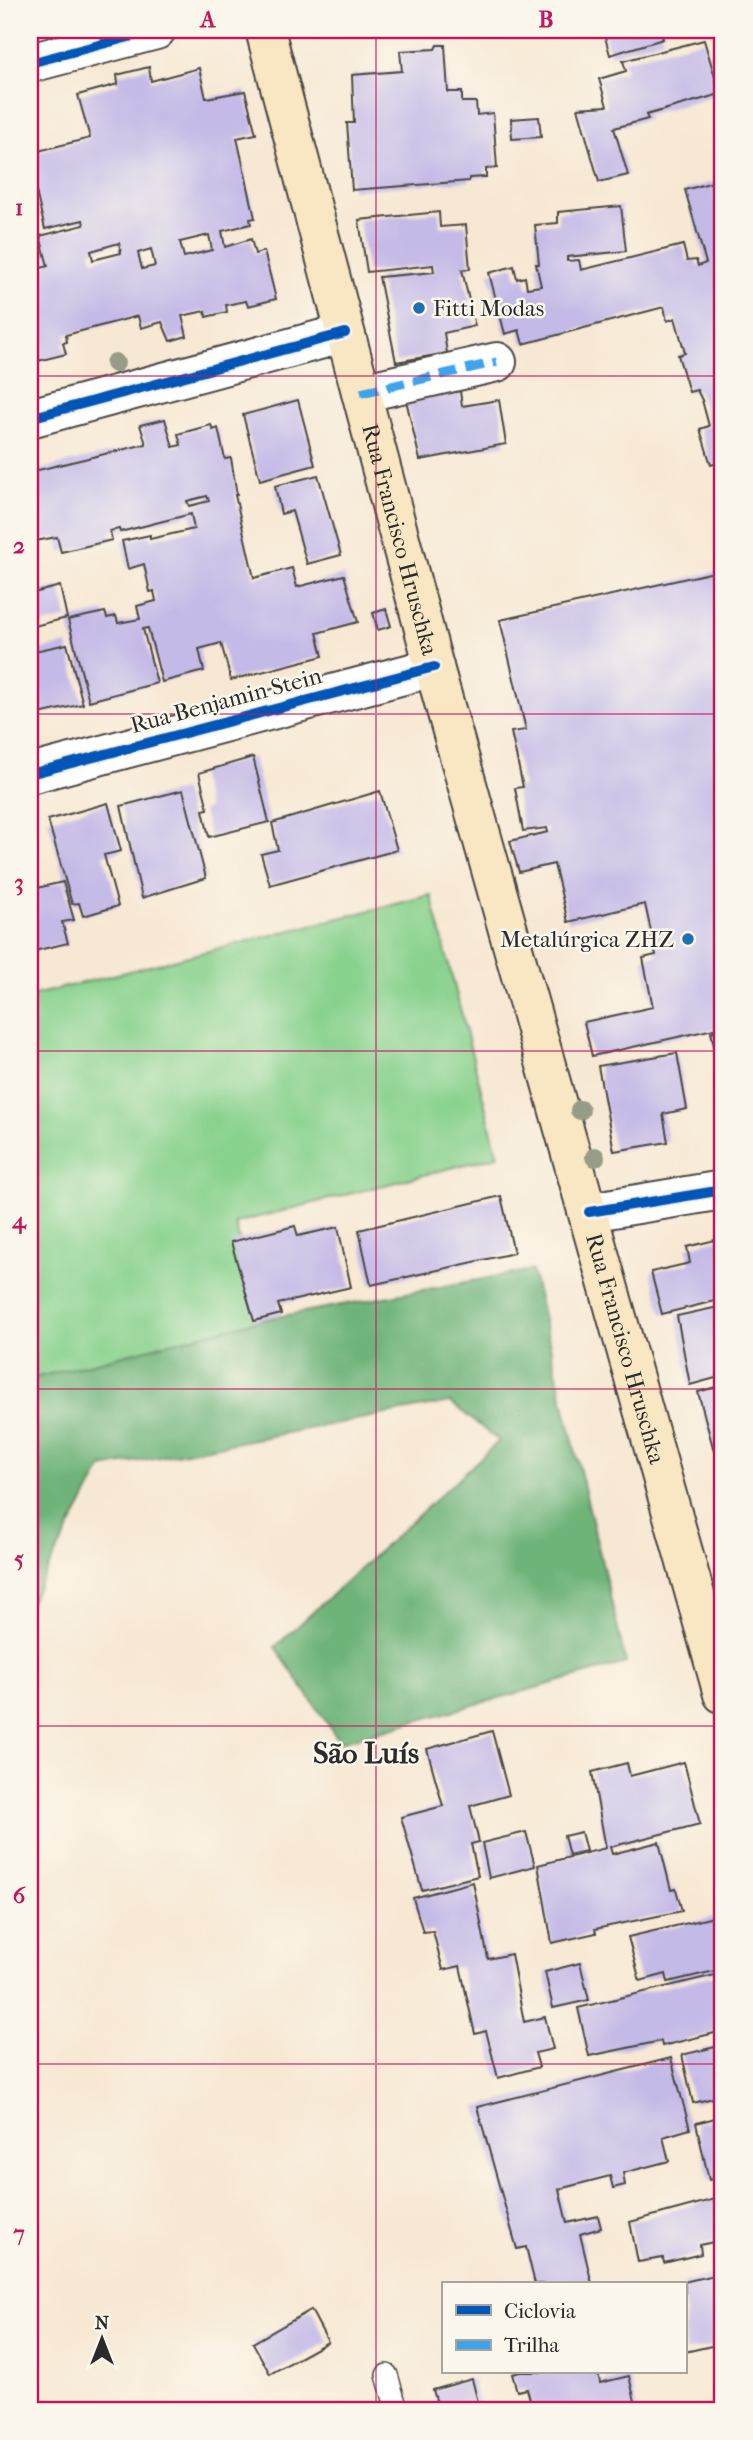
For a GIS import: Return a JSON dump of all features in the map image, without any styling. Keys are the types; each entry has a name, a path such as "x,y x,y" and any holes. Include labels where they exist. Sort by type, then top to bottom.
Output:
{"main road":[{"name":"Rua Francisco Hruschka","path":"265,30 434,667 723,1693"}],"street":[{"path":"30,64 156,30"},
{"path":"30,418 345,333"},
{"path":"362,394 497,362"},
{"name":"Rua Benjamin Stein","path":"30,774 434,667"},
{"path":"589,1212 723,1190"}],"lane":[{"path":"387,2375 397,2410"}],"green space":[{"path":"431,895 498,1156 235,1223 260,1320 30,1379 30,996"},
{"path":"532,1270 626,1663 340,1742 275,1647 499,1441 450,1402 102,1468 30,1602 30,1379 260,1320"}],"building":[{"path":"603,30 667,31 661,32 663,39 610,55"},
{"path":"704,40 720,94 646,115 648,119 614,128 628,175 599,182 578,108 607,106 599,79 626,71 623,61"},
{"path":"437,45 445,45 448,92 462,92 462,102 476,102 477,115 493,113 497,168 486,169 486,177 469,178 469,181 352,190 347,123 354,123 352,75 402,71 400,51 435,49"},
{"path":"149,67 151,81 199,68 206,98 245,91 256,134 237,138 255,218 250,219 251,224 222,231 225,247 251,239 255,254 264,251 276,299 248,306 246,301 226,305 227,312 206,317 205,311 182,316 187,336 170,341 162,322 141,328 138,316 66,335 67,342 63,343 66,354 30,363 30,271 48,266 40,236 84,225 83,220 45,229 30,167 30,153 90,138 78,95 118,84 117,75","holes":["209,235 212,250 184,257 180,242","119,243 121,253 93,260 91,251","151,249 155,266 142,269 138,253"]},
{"path":"539,117 541,137 512,139 511,119"},
{"path":"723,179 723,280 719,281 723,298 723,461 711,465 700,429 709,426 702,400 697,390 689,392 678,355 685,353 675,318 667,321 664,307 523,344 519,330 505,334 489,273 514,266 517,279 525,277 527,288 541,286 536,264 539,264 535,225 558,223 558,212 621,206 626,251 567,257 567,261 579,260 581,270 683,245 687,261 696,260 698,266 706,263 685,190"},
{"path":"439,212 440,227 466,225 470,269 462,270 475,326 444,333 447,353 396,362 379,277 434,272 433,265 367,272 359,220"},
{"path":"460,391 462,406 499,400 506,444 420,460 406,400"},
{"path":"298,400 315,465 260,480 243,415"},
{"path":"165,419 173,447 181,445 178,434 211,425 213,430 218,428 225,459 231,458 235,495 254,578 292,568 297,587 344,575 358,622 317,633 323,656 231,680 221,643 199,649 204,671 162,682 148,628 143,629 157,683 89,701 68,620 105,612 107,618 116,616 118,623 140,619 137,606 156,601 154,591 150,592 144,564 128,569 122,541 150,535 150,539 194,529 191,514 120,532 119,529 110,531 112,540 61,552 57,537 30,542 30,472 146,444 140,425","holes":["207,496 209,501 189,506 187,501"]},
{"path":"318,475 341,555 307,564 292,511 281,514 275,486"},
{"path":"723,570 723,1027 592,1056 584,1022 653,1007 643,958 656,955 645,904 568,922 554,864 519,872 510,841 548,832 547,828 523,831 515,788 523,787 511,732 526,730 500,620"},
{"path":"60,586 67,618 30,627 30,594"},
{"path":"386,609 391,626 378,630 373,613"},
{"path":"67,644 83,704 30,716 30,652"},
{"path":"253,757 269,822 209,837 203,810 208,809 199,773"},
{"path":"183,790 206,878 142,898 121,806"},
{"path":"380,791 397,850 270,885 261,854 278,850 272,823"},
{"path":"108,803 121,851 104,855 118,906 83,916 79,903 72,904 48,820"},
{"path":"63,882 74,920 62,922 68,943 30,952 30,884 36,883 37,888"},
{"path":"723,1029 723,1081 722,1081 711,1032"},
{"path":"677,1053 687,1109 663,1114 668,1142 614,1151 598,1066"},
{"path":"501,1196 514,1253 371,1285 359,1230"},
{"path":"295,1226 298,1236 338,1227 351,1287 278,1304 281,1314 254,1321 231,1242"},
{"path":"723,1238 723,1299 662,1314 651,1272 690,1263 687,1247"},
{"path":"723,1306 723,1376 690,1385 677,1316"},
{"path":"723,1385 722,1465 718,1450 714,1451 698,1392"},
{"path":"492,1731 509,1795 470,1806 479,1842 471,1844 478,1876 422,1890 401,1817 443,1806 427,1749"},
{"path":"684,1762 700,1824 610,1847 612,1854 659,1842 671,1890 676,1889 682,1911 595,1929 596,1933 552,1943 538,1865 606,1848 592,1772 627,1763 630,1776"},
{"path":"526,1832 535,1866 489,1878 482,1843"},
{"path":"581,1832 586,1851 569,1855 564,1836"},
{"path":"473,1882 488,1959 511,1954 524,2022 545,2017 553,2049 535,2053 539,2067 498,2078 486,2031 475,2034 460,1966 443,1970 433,1931 423,1932 413,1898"},
{"path":"714,1917 723,1951 723,1969 668,1982 666,1974 640,1981 628,1937"},
{"path":"580,1963 589,2000 553,2008 545,1972"},
{"path":"723,1973 723,2031 662,2046 661,2041 589,2056 578,2008"},
{"path":"723,2045 723,2101 721,2096 693,2103 682,2055"},
{"path":"671,2058 690,2129 663,2137 669,2161 623,2173 625,2185 613,2188 610,2176 559,2189 567,2223 598,2216 601,2228 580,2234 592,2282 535,2282 526,2247 517,2249 477,2107"},
{"path":"723,2116 723,2176 709,2180 696,2123"},
{"path":"719,2198 720,2204 723,2203 723,2240 700,2245 701,2254 664,2263 663,2258 638,2262 630,2222"},
{"path":"723,2273 723,2353 718,2354 716,2345 686,2352 686,2282 683,2282"},
{"path":"311,2310 328,2342 270,2374 253,2343"},
{"path":"512,2374 598,2374 600,2383 629,2376 637,2410 533,2410 527,2389 517,2391"},
{"path":"472,2379 480,2410 439,2410 433,2390"},
{"path":"723,2402 723,2410 694,2409"},
{"path":"349,2403 351,2410 325,2410 325,2409"}],"marked path":[{"path":"361,393 497,362"}],"cycle path":[{"path":"30,63 156,30"},
{"path":"30,418 345,333"},
{"path":"30,774 434,667"},
{"path":"589,1212 723,1190"}],"place":[{"name":"Fitti Modas","path":"419,308"},
{"name":"Metalúrgica ZHZ","path":"688,939"}],"district":[{"name":"São Luís","path":"366,1753"}]}
